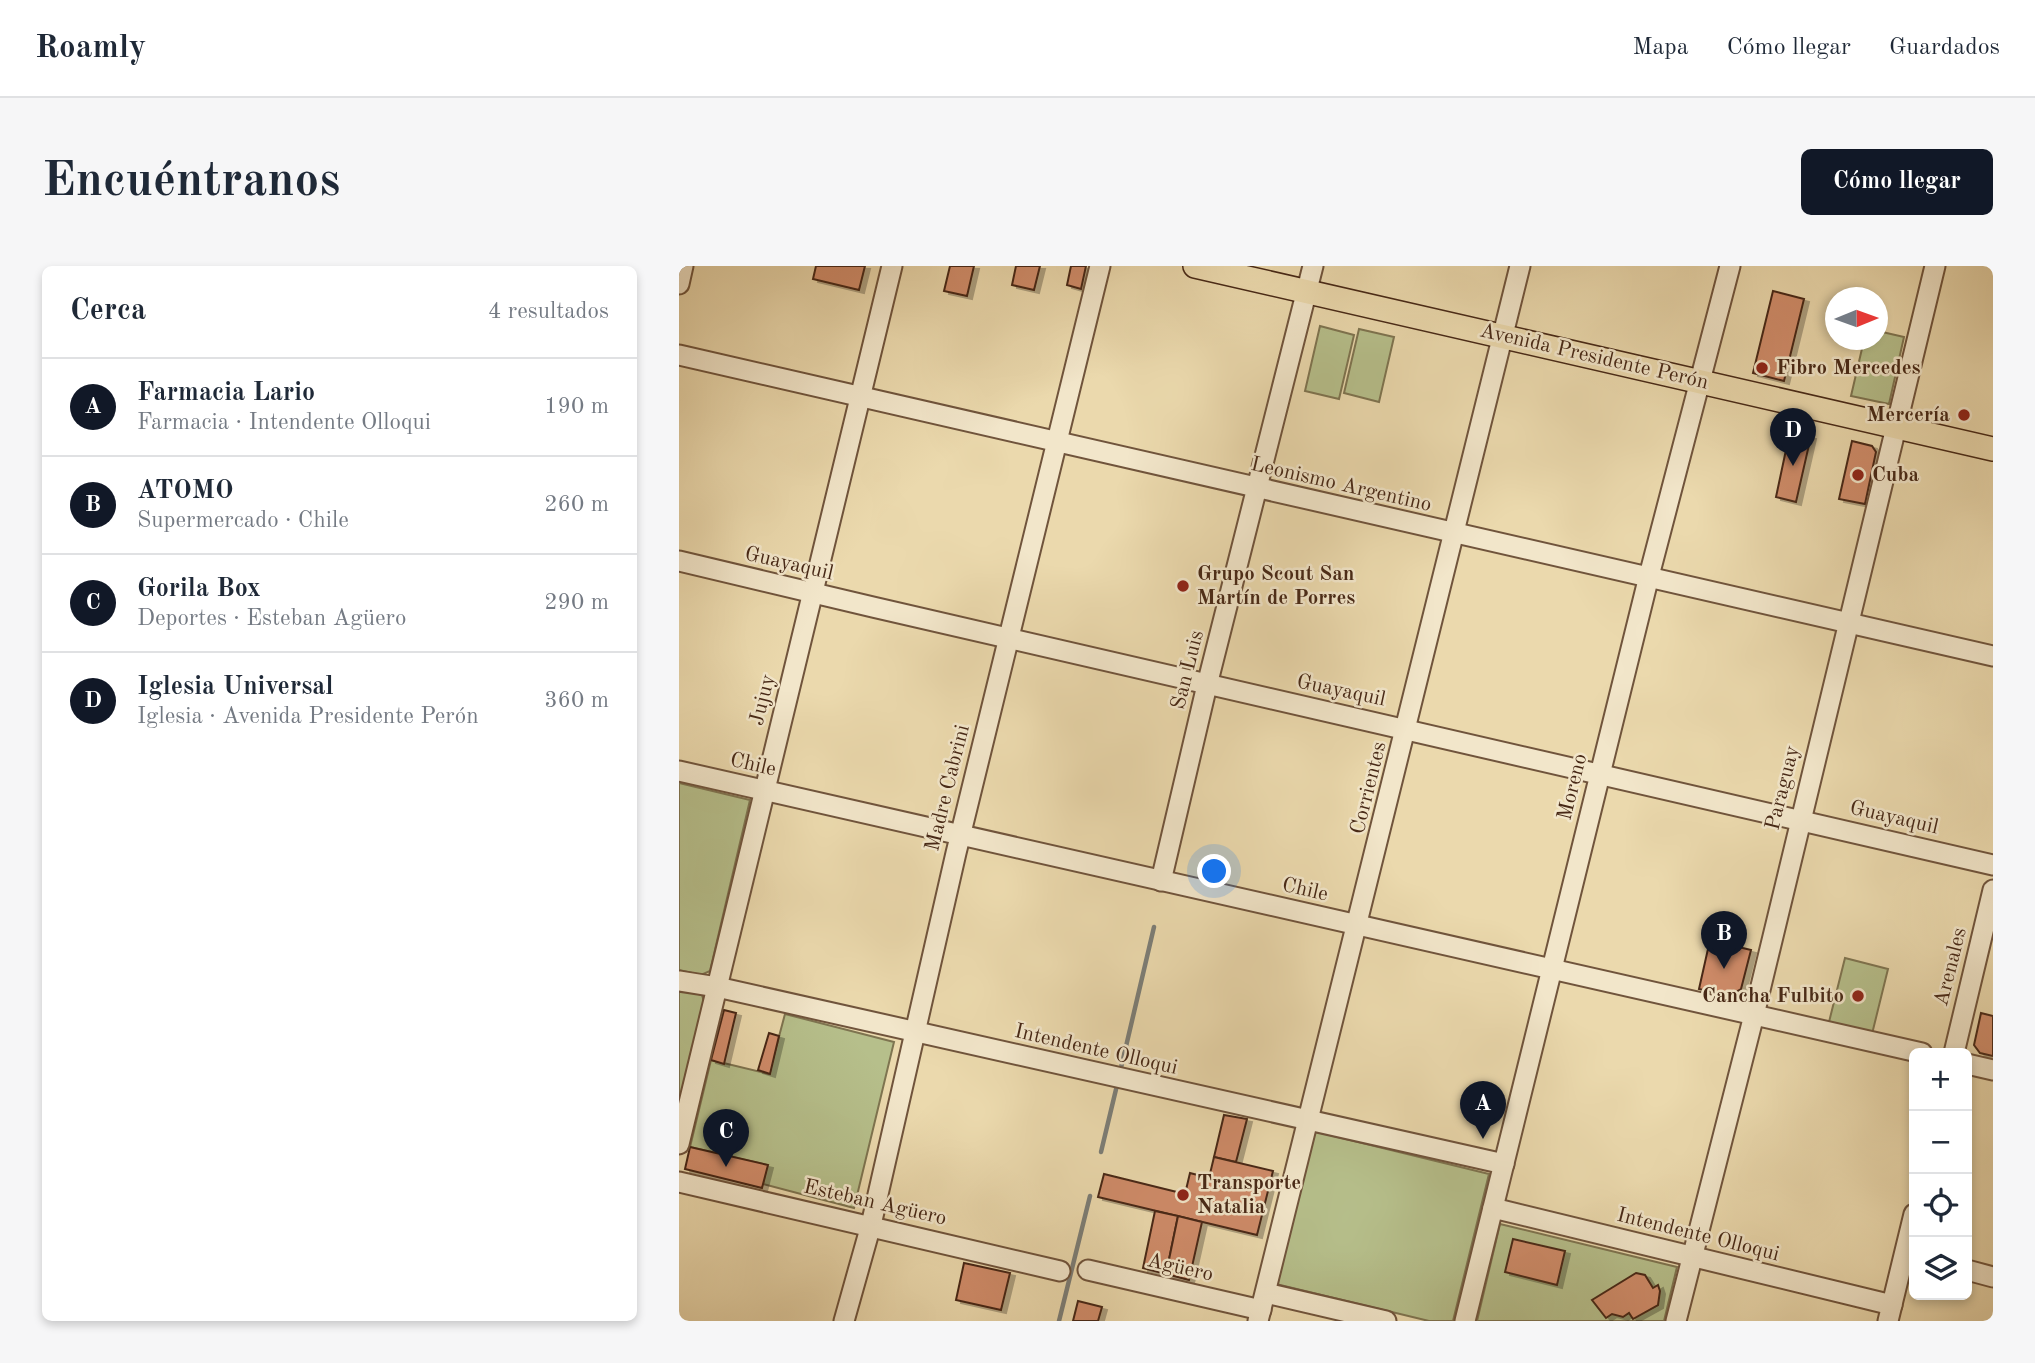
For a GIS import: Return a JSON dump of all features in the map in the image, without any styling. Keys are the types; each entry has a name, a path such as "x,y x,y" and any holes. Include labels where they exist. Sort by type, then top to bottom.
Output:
{"main road":[{"name":"Avenida Presidente Perón","path":"1195,266 1993,449"}],"street":[{"path":"679,284 683,266"},
{"name":"Jujuy","path":"679,1144 892,266"},
{"name":"Madre Cabrini","path":"844,1321 871,1225 960,835 1059,442 1100,266"},
{"name":"San Luis","path":"1161,881 1207,685 1313,266"},
{"name":"Corrientes","path":"1262,1308 1456,534 1520,266"},
{"name":"Moreno","path":"1465,1321 1649,576 1730,266"},
{"name":"Paraguay","path":"1676,1321 1754,1015 1799,819 1935,266"},
{"name":"Leonismo Argentino","path":"679,355 1993,656"},
{"name":"Guayaquil","path":"679,561 1993,865"},
{"name":"Chile","path":"679,771 1909,1050"},
{"name":"Arenales","path":"1955,1048 1993,890"},
{"name":"Intendente Olloqui","path":"679,981 717,987 1504,1164"},
{"path":"1972,1064 1993,1070"},
{"name":"Esteban Agüero","path":"679,1182 1060,1271"},
{"name":"Intendente Olloqui","path":"1493,1208 1692,1257 1890,1313"},
{"path":"1890,1313 1909,1256"},
{"name":"Agüero","path":"1088,1270 1262,1308 1386,1321"},
{"path":"1972,1271 1993,1277"}],"green space":[{"path":"1320,326 1354,335 1339,399 1305,391"},
{"path":"1359,329 1394,337 1379,402 1344,393"},
{"path":"1888,333 1904,337 1889,404 1851,396 1862,350 1888,350"},
{"path":"679,783 750,800 710,971 701,975 679,970"},
{"name":"Cancha Fulbito","path":"1845,958 1888,969 1872,1034 1829,1022"},
{"path":"679,989 702,995 706,1008 679,1117"},
{"path":"785,1014 894,1042 854,1208 763,1184 767,1165 690,1147 711,1060 769,1074"},
{"path":"1313,1131 1489,1174 1453,1321 1429,1321 1276,1284"},
{"path":"1500,1224 1677,1267 1664,1321 1477,1321"}],"building":[{"path":"816,266 865,266 859,290 813,279"},
{"path":"950,266 974,266 967,296 944,291"},
{"path":"1016,266 1040,266 1034,290 1012,285"},
{"path":"1071,266 1086,266 1081,289 1067,285"},
{"path":"1773,291 1804,299 1784,381 1753,373"},
{"path":"1790,431 1811,436 1796,502 1776,497"},
{"name":"Cuba","path":"1852,441 1872,446 1876,452 1865,504 1839,499"},
{"path":"1710,940 1751,950 1741,989 1729,996 1699,989"},
{"path":"724,1010 736,1013 724,1064 711,1060"},
{"path":"1981,1013 1993,1016 1993,1056 1980,1053 1974,1045"},
{"path":"769,1033 779,1036 770,1074 758,1070"},
{"path":"1224,1115 1247,1119 1236,1162 1214,1157"},
{"path":"690,1147 768,1165 762,1188 685,1169"},
{"name":"Transporte Natalia","path":"1214,1157 1273,1171 1257,1235 1098,1197 1104,1174 1185,1194 1190,1173 1209,1178"},
{"path":"1155,1211 1178,1216 1166,1274 1143,1268"},
{"path":"1178,1216 1202,1222 1189,1280 1166,1274"},
{"path":"1513,1239 1565,1251 1557,1285 1505,1272"},
{"path":"964,1263 1010,1273 1001,1310 956,1300"},
{"path":"1636,1273 1645,1275 1653,1288 1658,1285 1658,1305 1633,1319 1629,1313 1623,1317 1612,1314 1606,1318 1592,1300"},
{"path":"1078,1301 1102,1307 1098,1321 1073,1321"}],"waterway":[{"path":"1120,1072 1154,927"},
{"path":"1101,1152 1118,1081"},
{"path":"1059,1321 1090,1196"}],"place":[{"name":"Fibro Mercedes","path":"1762,368"},
{"name":"Mercería","path":"1964,415"},
{"name":"Iglesia Universal","path":"1793,466"},
{"name":"Cuba","path":"1858,475"},
{"name":"Grupo Scout San Martín de Porres","path":"1183,586"},
{"name":"ATOMO","path":"1724,969"},
{"name":"Cancha Fulbito","path":"1858,996"},
{"name":"Farmacia Lario","path":"1483,1139"},
{"name":"Gorila Box","path":"726,1167"},
{"name":"Transporte Natalia","path":"1183,1195"}]}
